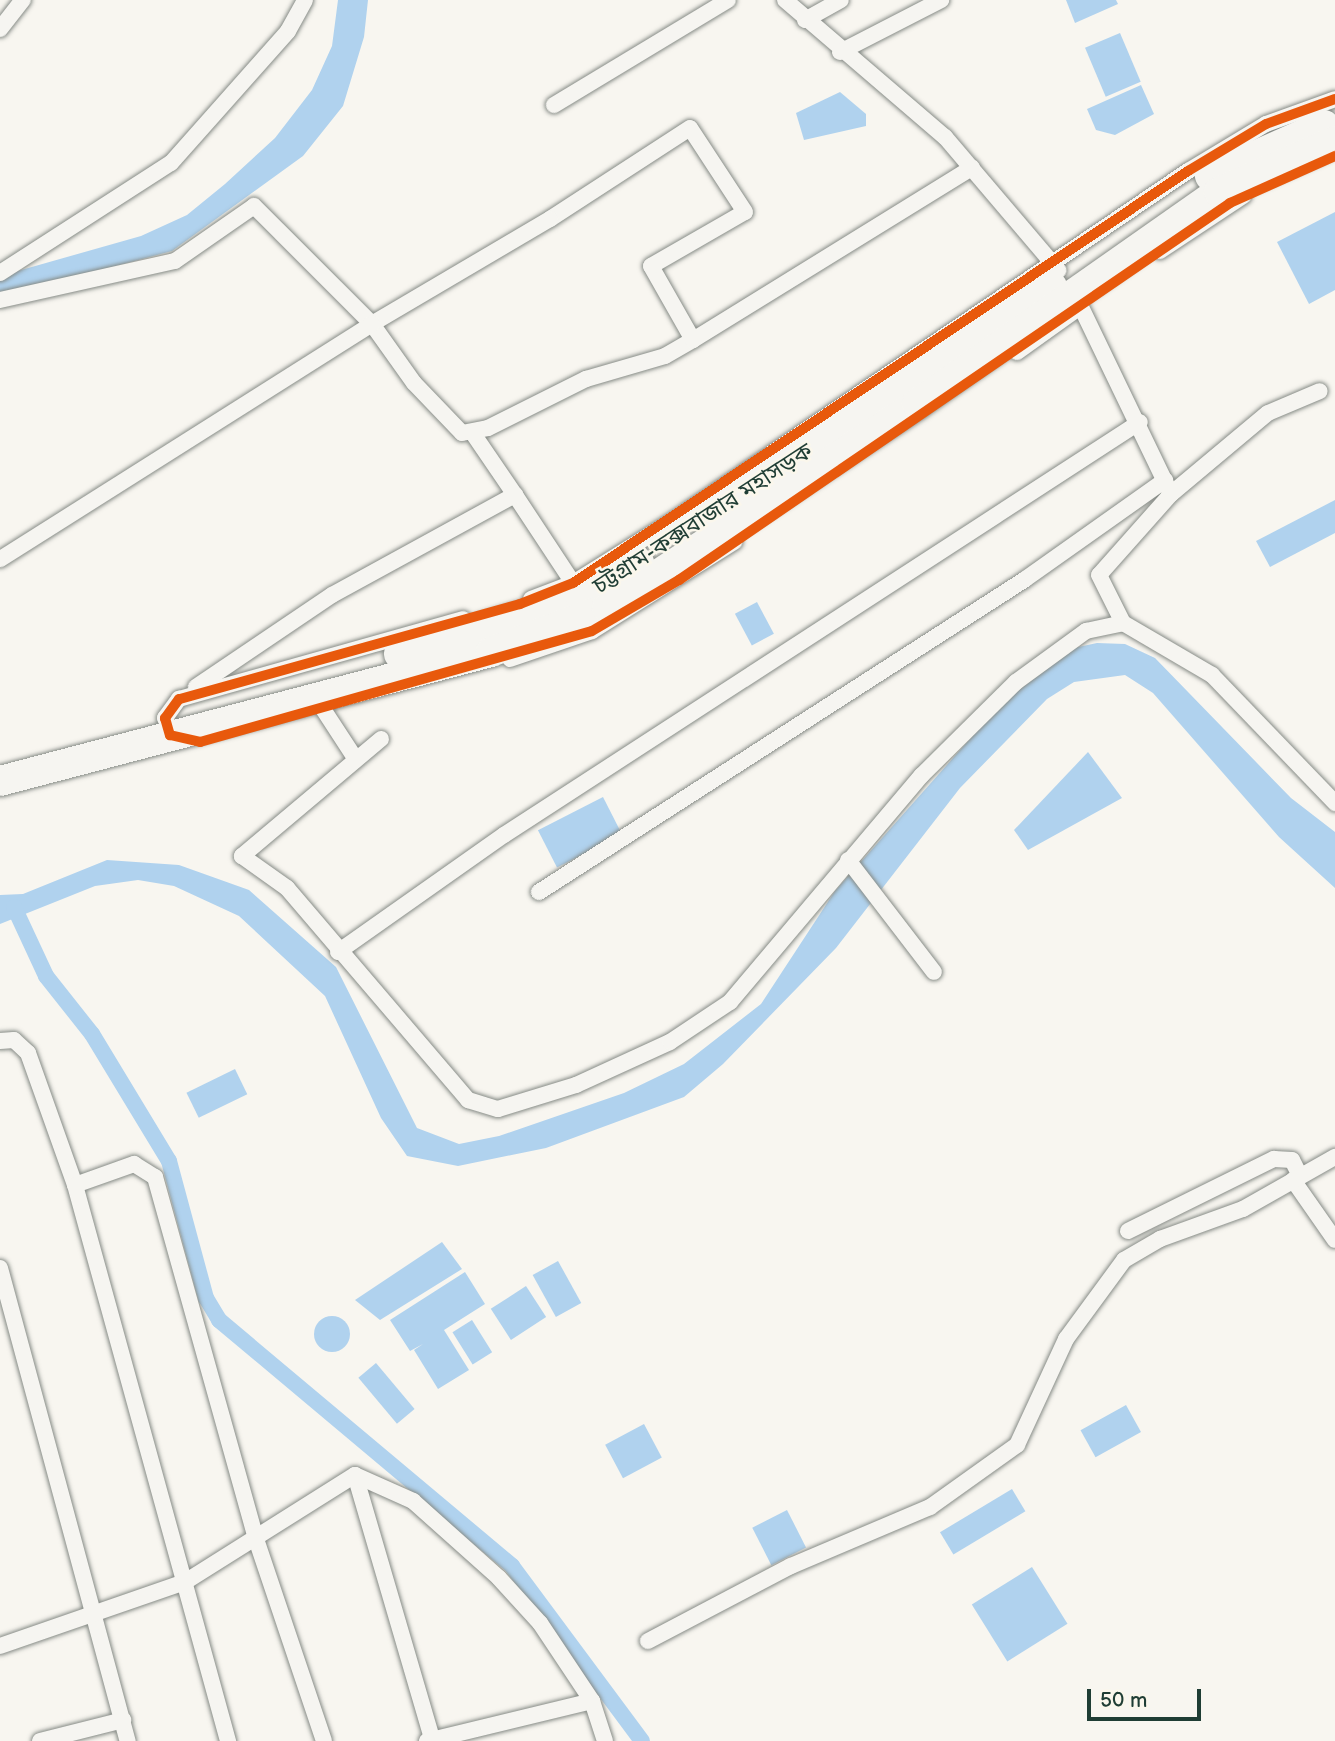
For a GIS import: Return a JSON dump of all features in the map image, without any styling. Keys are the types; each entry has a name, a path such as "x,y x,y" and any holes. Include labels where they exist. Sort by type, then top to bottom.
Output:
{"highway":[{"name":"চট্টগ্রাম-কক্সবাজার মহাসড়ক","path":"399,670 458,630 581,598 610,582 1209,176 1267,145 1335,122"},
{"name":"চট্টগ্রাম-কক্সবাজার মহাসড়ক","path":"0,763 172,717 399,670 541,637 607,608 917,404 1219,192 1335,141"},
{"name":"চট্টগ্রাম-কক্সবাজার মহাসড়ক","path":"0,781 172,717"}],"street":[{"path":"0,29 23,0"},
{"path":"0,273 171,163 288,31 305,0"},
{"path":"554,105 728,0"},
{"path":"785,0 840,52 945,138 1056,267"},
{"path":"805,20 841,0"},
{"path":"840,52 942,0"},
{"path":"458,630 573,583 1056,267 1266,124 1335,99"},
{"path":"0,559 372,324 692,128 745,212 651,266 693,340"},
{"path":"172,717 399,670 549,648 642,603 1230,203 1335,156"},
{"path":"0,300 175,261 254,206 372,324 414,383 462,433 472,432 693,340 972,168"},
{"path":"1080,305 1140,422 1168,487"},
{"path":"539,892 1168,487 1268,413 1320,391"},
{"path":"338,952 504,835 1140,422"},
{"path":"472,432 573,583"},
{"path":"1168,487 1100,575 1123,623 1212,675 1335,803"},
{"path":"172,717 332,594 515,495"},
{"path":"382,739 355,758 242,856 287,888 338,952 468,1100 498,1109 576,1086 670,1042 730,1002 851,863 1016,682 1086,631 1123,623"},
{"path":"172,717 200,741 323,709 399,670"},
{"path":"323,709 355,758"},
{"path":"851,863 882,898 934,972"},
{"path":"0,1041 14,1040 28,1053 75,1185 228,1741"},
{"path":"648,1641 791,1566 930,1507 1017,1445 1066,1339 1124,1260 1160,1239 1243,1209 1335,1157"},
{"path":"1128,1231 1274,1159 1292,1160 1297,1178 1335,1240"},
{"path":"75,1185 134,1164 155,1177 256,1539 324,1741"},
{"path":"0,1268 7,1319 128,1741"},
{"path":"1,1643 94,1618 185,1582 355,1475"},
{"path":"355,1475 413,1501 499,1578 540,1623 592,1701 605,1741"},
{"path":"355,1475 429,1740 592,1701"},
{"path":"40,1741 122,1720"}],"water":[{"path":"338,0 368,0 364,37 343,106 303,156 172,251 0,297 0,276 141,236 187,215 225,184 275,138 312,90 332,46"},
{"path":"1066,0 1116,0 1118,4 1075,23"},
{"path":"1120,33 1141,82 1106,97 1085,48"},
{"path":"1141,85 1154,114 1115,135 1096,130 1087,109"},
{"path":"840,92 866,114 866,126 804,140 796,113"},
{"path":"1335,212 1335,290 1309,304 1277,242"},
{"path":"1335,500 1335,533 1270,567 1256,541"},
{"path":"757,602 774,634 752,646 735,614"},
{"path":"1097,643 1125,644 1155,658 1291,798 1335,832 1335,888 1279,837 1153,693 1125,675 1074,682 1047,699 960,788 836,948 723,1064 684,1097 546,1148 458,1166 407,1156 381,1118 325,996 239,916 174,886 138,880 95,886 0,924 0,895 23,894 107,860 179,865 249,890 336,967 417,1128 459,1144 499,1136 624,1093 684,1064 761,1004 835,891 1001,704 1074,648"},
{"path":"1088,752 1122,798 1028,850 1014,830"},
{"path":"603,797 622,834 557,868 538,830"},
{"path":"235,1069 247,1094 199,1118 186,1093"},
{"path":"442,1242 462,1269 380,1320 355,1300"},
{"path":"558,1261 581,1303 556,1317 533,1275"},
{"path":"465,1272 485,1304 444,1330 469,1370 438,1389 414,1350 423,1344 410,1351 390,1320"},
{"path":"526,1286 546,1317 511,1340 491,1309"},
{"path":"332,1316 345,1321 350,1334 345,1347 332,1352 319,1347 314,1334 319,1321"},
{"path":"472,1320 492,1352 473,1364 452,1332"},
{"path":"376,1363 415,1409 397,1424 358,1378"},
{"path":"1126,1405 1141,1432 1096,1457 1081,1430"},
{"path":"644,1424 662,1458 623,1478 605,1445"},
{"path":"1012,1489 1025,1511 953,1555 940,1532"},
{"path":"787,1510 806,1547 771,1565 752,1528"},
{"path":"1032,1567 1068,1624 1007,1661 972,1605"}],"waterway":[{"path":"14,907 46,976 92,1034 169,1161 206,1298 219,1320 512,1566 642,1741"}],"cycle path":[{"path":"1335,99 1266,124 1188,171 573,583 520,604 179,699 165,718 170,735 200,742 592,631 679,580 1230,203 1335,156"}]}
